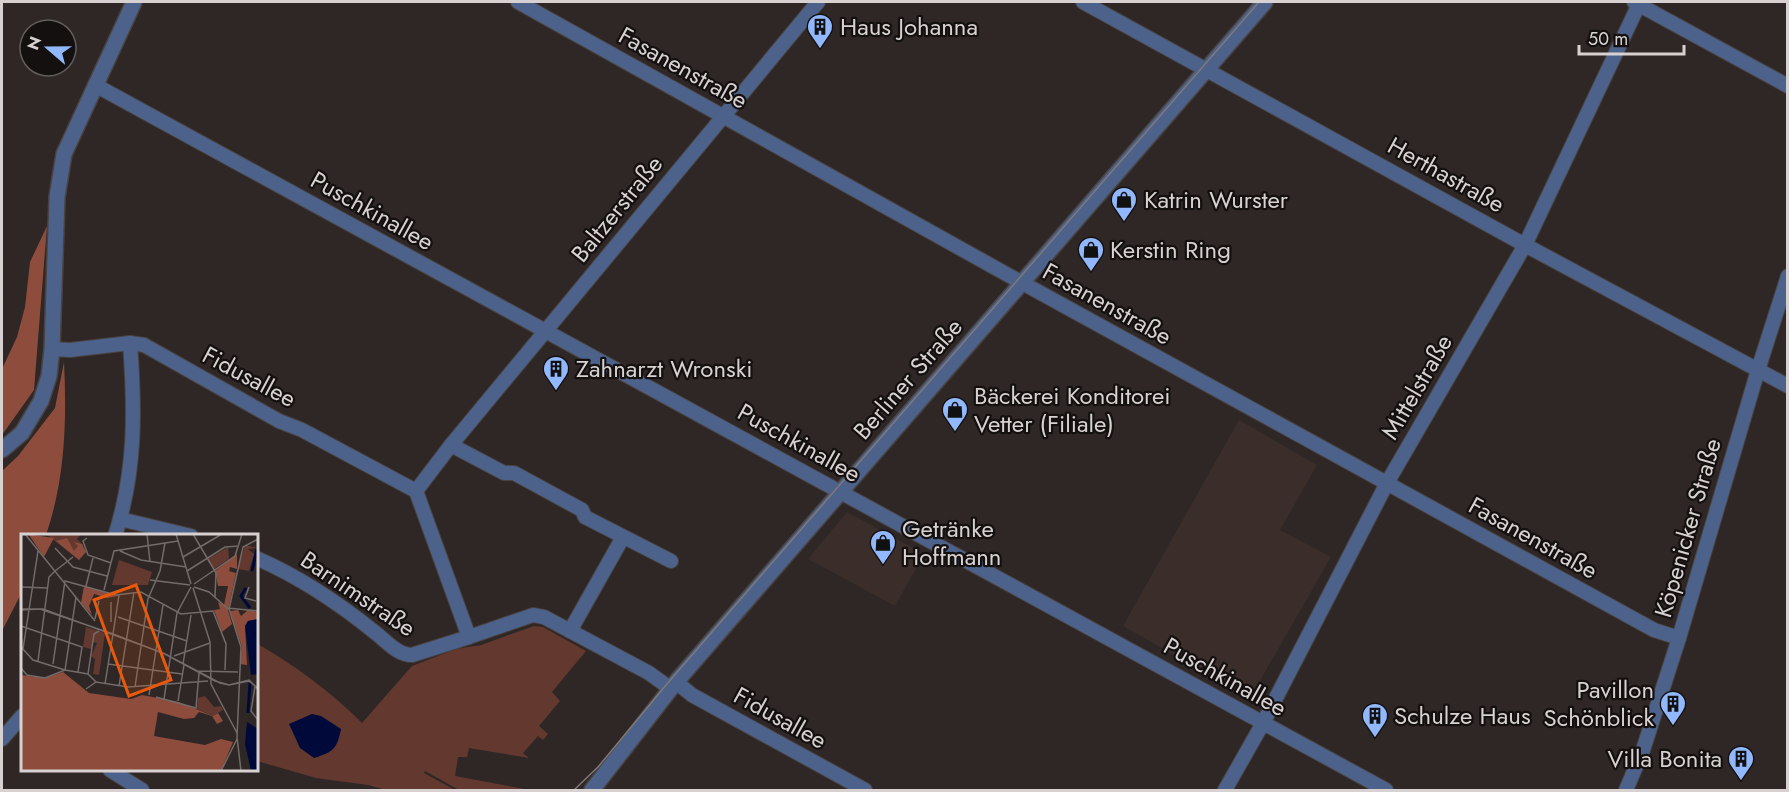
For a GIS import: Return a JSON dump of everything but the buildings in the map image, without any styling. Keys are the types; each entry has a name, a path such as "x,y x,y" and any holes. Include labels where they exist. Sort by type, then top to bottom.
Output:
{"street":[{"path":"2,450 21,433 40,401 49,376 57,196 64,154 134,2"},
{"name":"Fasanenstraße","path":"518,2 1654,630 1679,638"},
{"name":"Baltzerstraße","path":"451,445 547,332 722,116 818,2"},
{"name":"Herthastraße","path":"1083,2 1207,68 1525,245 1788,386"},
{"name":"Berliner Straße","path":"592,790 673,686 1265,2"},
{"path":"1638,2 1788,86"},
{"name":"Mittelstraße","path":"1225,790 1263,723 1387,483 1525,245 1638,2"},
{"name":"Puschkinallee","path":"95,85 1386,790"},
{"name":"Köpenicker Straße","path":"1626,790 1643,750 1679,638 1788,276"},
{"path":"116,534 133,452 134,403 130,343"},
{"name":"Fidusallee","path":"51,349 70,350 130,343 144,345 279,421 302,430 416,491"},
{"path":"469,637 416,491 451,445 504,473 514,473 582,510 585,517 671,561"},
{"path":"120,519 183,534"},
{"path":"570,631 623,537"},
{"name":"Barnimstraße","path":"258,559 317,590 406,655 412,656 469,637"},
{"name":"Fidusallee","path":"469,637 533,615 544,617 865,790"},
{"path":"2,739 21,717"},
{"path":"112,771 142,790"}],"shaded area":[{"path":"47,226 34,390 2,435 2,369 17,337 25,307 30,262"},
{"path":"64,362 65,428 57,493 46,534 21,534 21,594 2,631 2,471 18,456 55,408"},
{"path":"1239,420 1317,465 1280,530 1331,557 1250,698 1123,626"},
{"path":"847,512 924,554 895,606 808,559"},
{"path":"534,626 543,627 586,651 552,692 560,701 539,726 548,734 543,740 538,736 523,753 529,758 469,748 467,757 458,757 455,776 530,790 459,790 425,771 424,773 455,790 386,790 368,785 316,778 258,761 258,644 312,680 362,723 412,666 456,649 481,645"},
{"path":"312,714 321,716 341,729 333,749 314,758 300,748 289,724"}],"tram line":[{"path":"574,790 598,767 666,685 1259,2"}],"place":[{"name":"Haus Johanna","path":"820,50"},
{"name":"Katrin Wurster","path":"1124,223"},
{"name":"Kerstin Ring","path":"1091,273"},
{"name":"Zahnarzt Wronski","path":"556,392"},
{"name":"Bäckerei Konditorei Vetter (Filiale)","path":"955,433"},
{"name":"Getränke Hoffmann","path":"883,566"},
{"name":"Pavillon Schönblick","path":"1673,727"},
{"name":"Schulze Haus","path":"1375,739"},
{"name":"Villa Bonita","path":"1741,782"}]}
